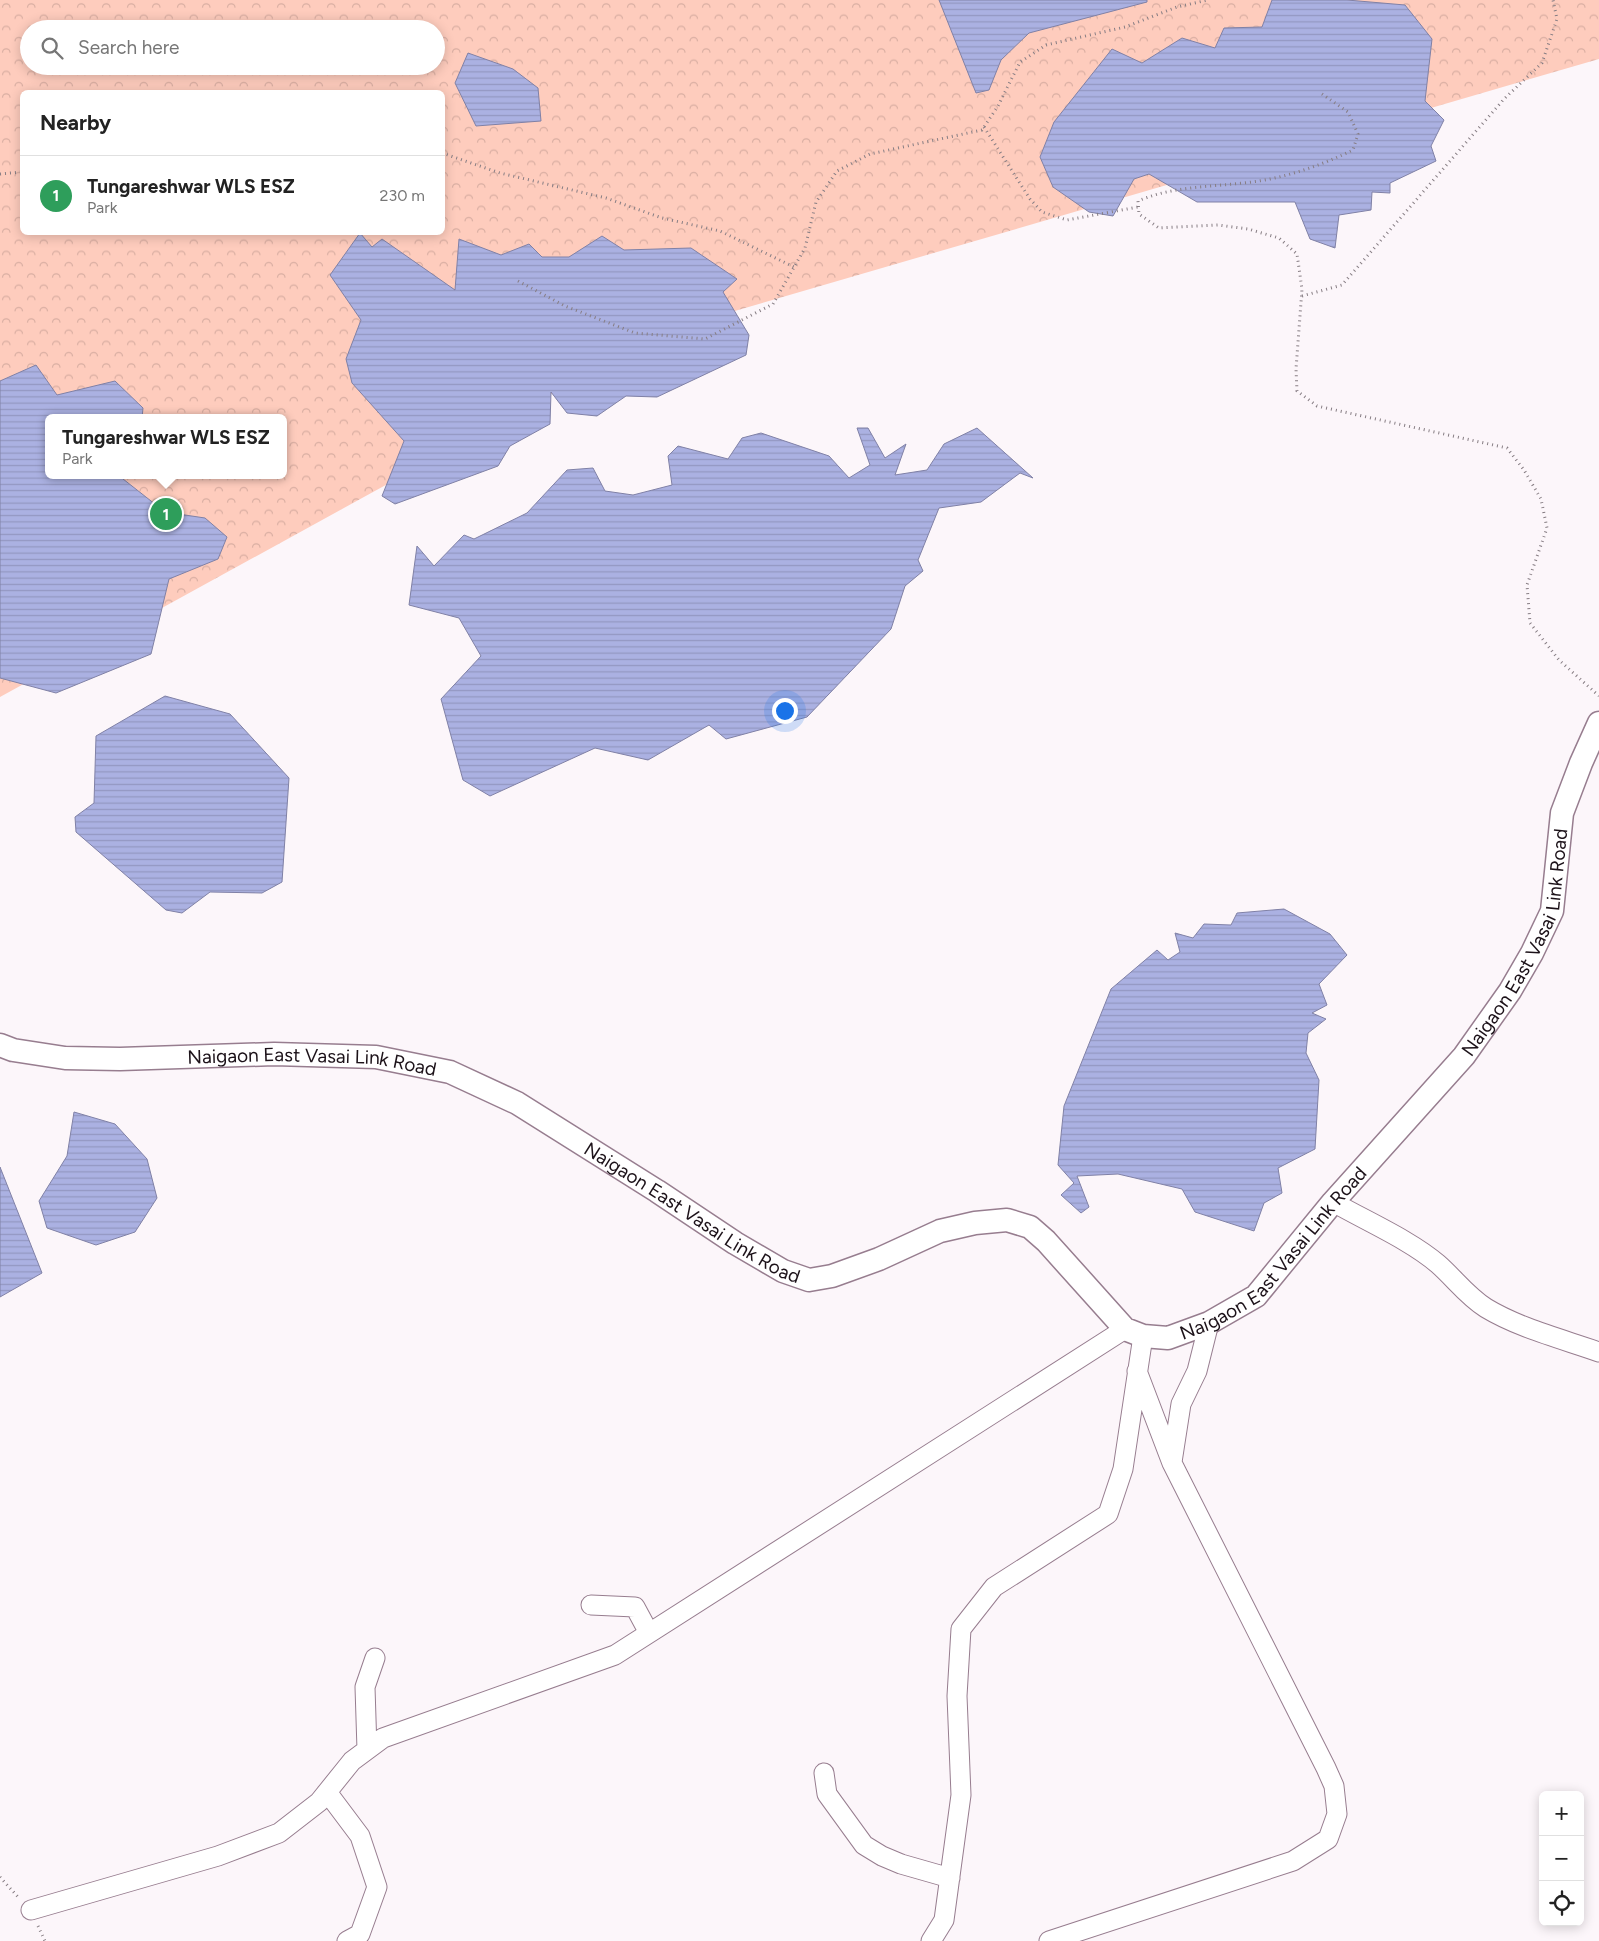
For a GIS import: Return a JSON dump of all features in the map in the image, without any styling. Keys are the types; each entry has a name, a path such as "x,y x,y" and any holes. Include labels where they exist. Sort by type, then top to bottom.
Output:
{"street":[{"name":"Naigaon East Vasai Link Road","path":"0,1045 13,1050 65,1058 120,1059 274,1054 376,1057 450,1072 517,1103 657,1191 735,1243 783,1271 809,1280 832,1276 880,1258 940,1231 976,1223 1007,1220 1030,1227 1046,1241 1134,1332 1168,1338 1209,1323 1256,1296 1333,1202 1464,1056 1510,991 1532,953 1552,911 1562,813 1599,723"},
{"path":"1333,1202 1418,1250 1437,1264 1472,1299 1488,1309 1512,1320 1599,1352"},
{"path":"1172,1463 1181,1404 1197,1371 1209,1323"},
{"path":"31,1910 218,1856 279,1833 319,1802 352,1761 383,1738 615,1655 1134,1332 1137,1371 1123,1469 1108,1514 994,1587 961,1629 957,1696 961,1795 944,1920 931,1941"},
{"path":"1049,1941 1293,1860 1328,1839 1337,1814 1334,1786 1326,1768 1172,1463 1137,1371"},
{"path":"591,1605 635,1607 650,1633"},
{"path":"367,1750 365,1687 375,1658"},
{"path":"824,1773 827,1794 864,1845 882,1856 901,1864 950,1878"},
{"path":"327,1792 360,1836 377,1887 360,1934 347,1941"}],"path":[{"path":"518,281 565,306 635,333 705,338 774,304 805,248 816,202 837,171 870,154 982,130 998,106 1020,62 1046,45 1126,27 1177,7 1208,0"},
{"path":"1302,296 1342,285 1504,99 1542,64 1557,19 1553,0"},
{"path":"1322,94 1348,112 1358,134 1353,150 1322,164 1269,179 1174,190 1158,194 1138,201 1139,214 1159,228 1218,225 1248,229 1279,238 1297,254 1302,296 1296,369 1297,391 1317,406 1507,448 1524,470 1541,499 1547,528 1527,585 1530,623 1559,660 1599,696"},
{"path":"984,126 1030,198 1042,212 1066,220 1138,207"},
{"path":"445,154 500,173 606,198 662,218 720,231 794,267"},
{"path":"0,174 20,172"}],"green space":[{"path":"0,0 1599,0 1599,59 666,331 0,697"}],"water":[{"path":"939,0 1147,0 1147,2 1029,33 1001,60 989,90 976,93"},
{"path":"1272,0 1347,0 1405,5 1432,39 1425,101 1444,120 1431,146 1436,161 1390,183 1390,193 1372,192 1371,210 1339,215 1335,248 1310,239 1295,202 1197,202 1149,174 1134,179 1113,216 1089,212 1053,187 1040,157 1054,122 1112,49 1142,63 1182,38 1215,48 1224,28 1262,27"},
{"path":"468,53 513,69 538,88 541,121 476,126 455,83"},
{"path":"359,235 362,235 372,247 382,239 455,290 459,239 501,255 529,244 542,257 569,257 602,236 624,250 691,248 737,279 723,292 749,335 746,355 657,397 626,396 597,416 567,413 551,392 550,424 510,446 498,466 395,504 382,496 404,441 352,383 346,359 361,320 330,275"},
{"path":"36,365 57,395 115,381 143,408 142,414 45,414 45,479 123,479 165,512 205,518 227,537 218,559 169,579 151,654 56,693 0,678 0,381"},
{"path":"857,428 868,428 885,458 906,444 895,475 927,470 944,444 977,428 1033,478 1020,473 981,502 939,508 918,560 923,571 905,586 891,629 807,717 726,739 709,725 648,760 595,748 490,796 463,780 441,699 481,656 459,618 409,605 417,546 434,566 464,535 474,539 527,513 567,470 593,468 605,491 633,495 672,485 668,456 678,446 728,459 742,438 761,433 829,456 849,478 870,465"},
{"path":"165,696 230,714 289,778 282,882 262,893 210,892 182,913 166,910 76,832 75,817 94,803 96,736"},
{"path":"1284,909 1330,934 1347,955 1319,984 1327,1005 1312,1013 1326,1019 1308,1033 1306,1053 1319,1080 1315,1149 1278,1168 1282,1193 1264,1203 1254,1231 1195,1212 1182,1189 1118,1174 1077,1176 1089,1207 1081,1213 1061,1195 1074,1183 1058,1165 1064,1106 1111,989 1157,950 1168,960 1180,952 1175,933 1193,938 1204,924 1231,925 1237,913"},
{"path":"74,1112 115,1124 147,1159 157,1198 135,1232 96,1245 47,1228 39,1201 67,1156"},
{"path":"0,1167 42,1273 0,1297"}],"place":[{"name":"Tungareshwar WLS ESZ","path":"166,514"}]}
